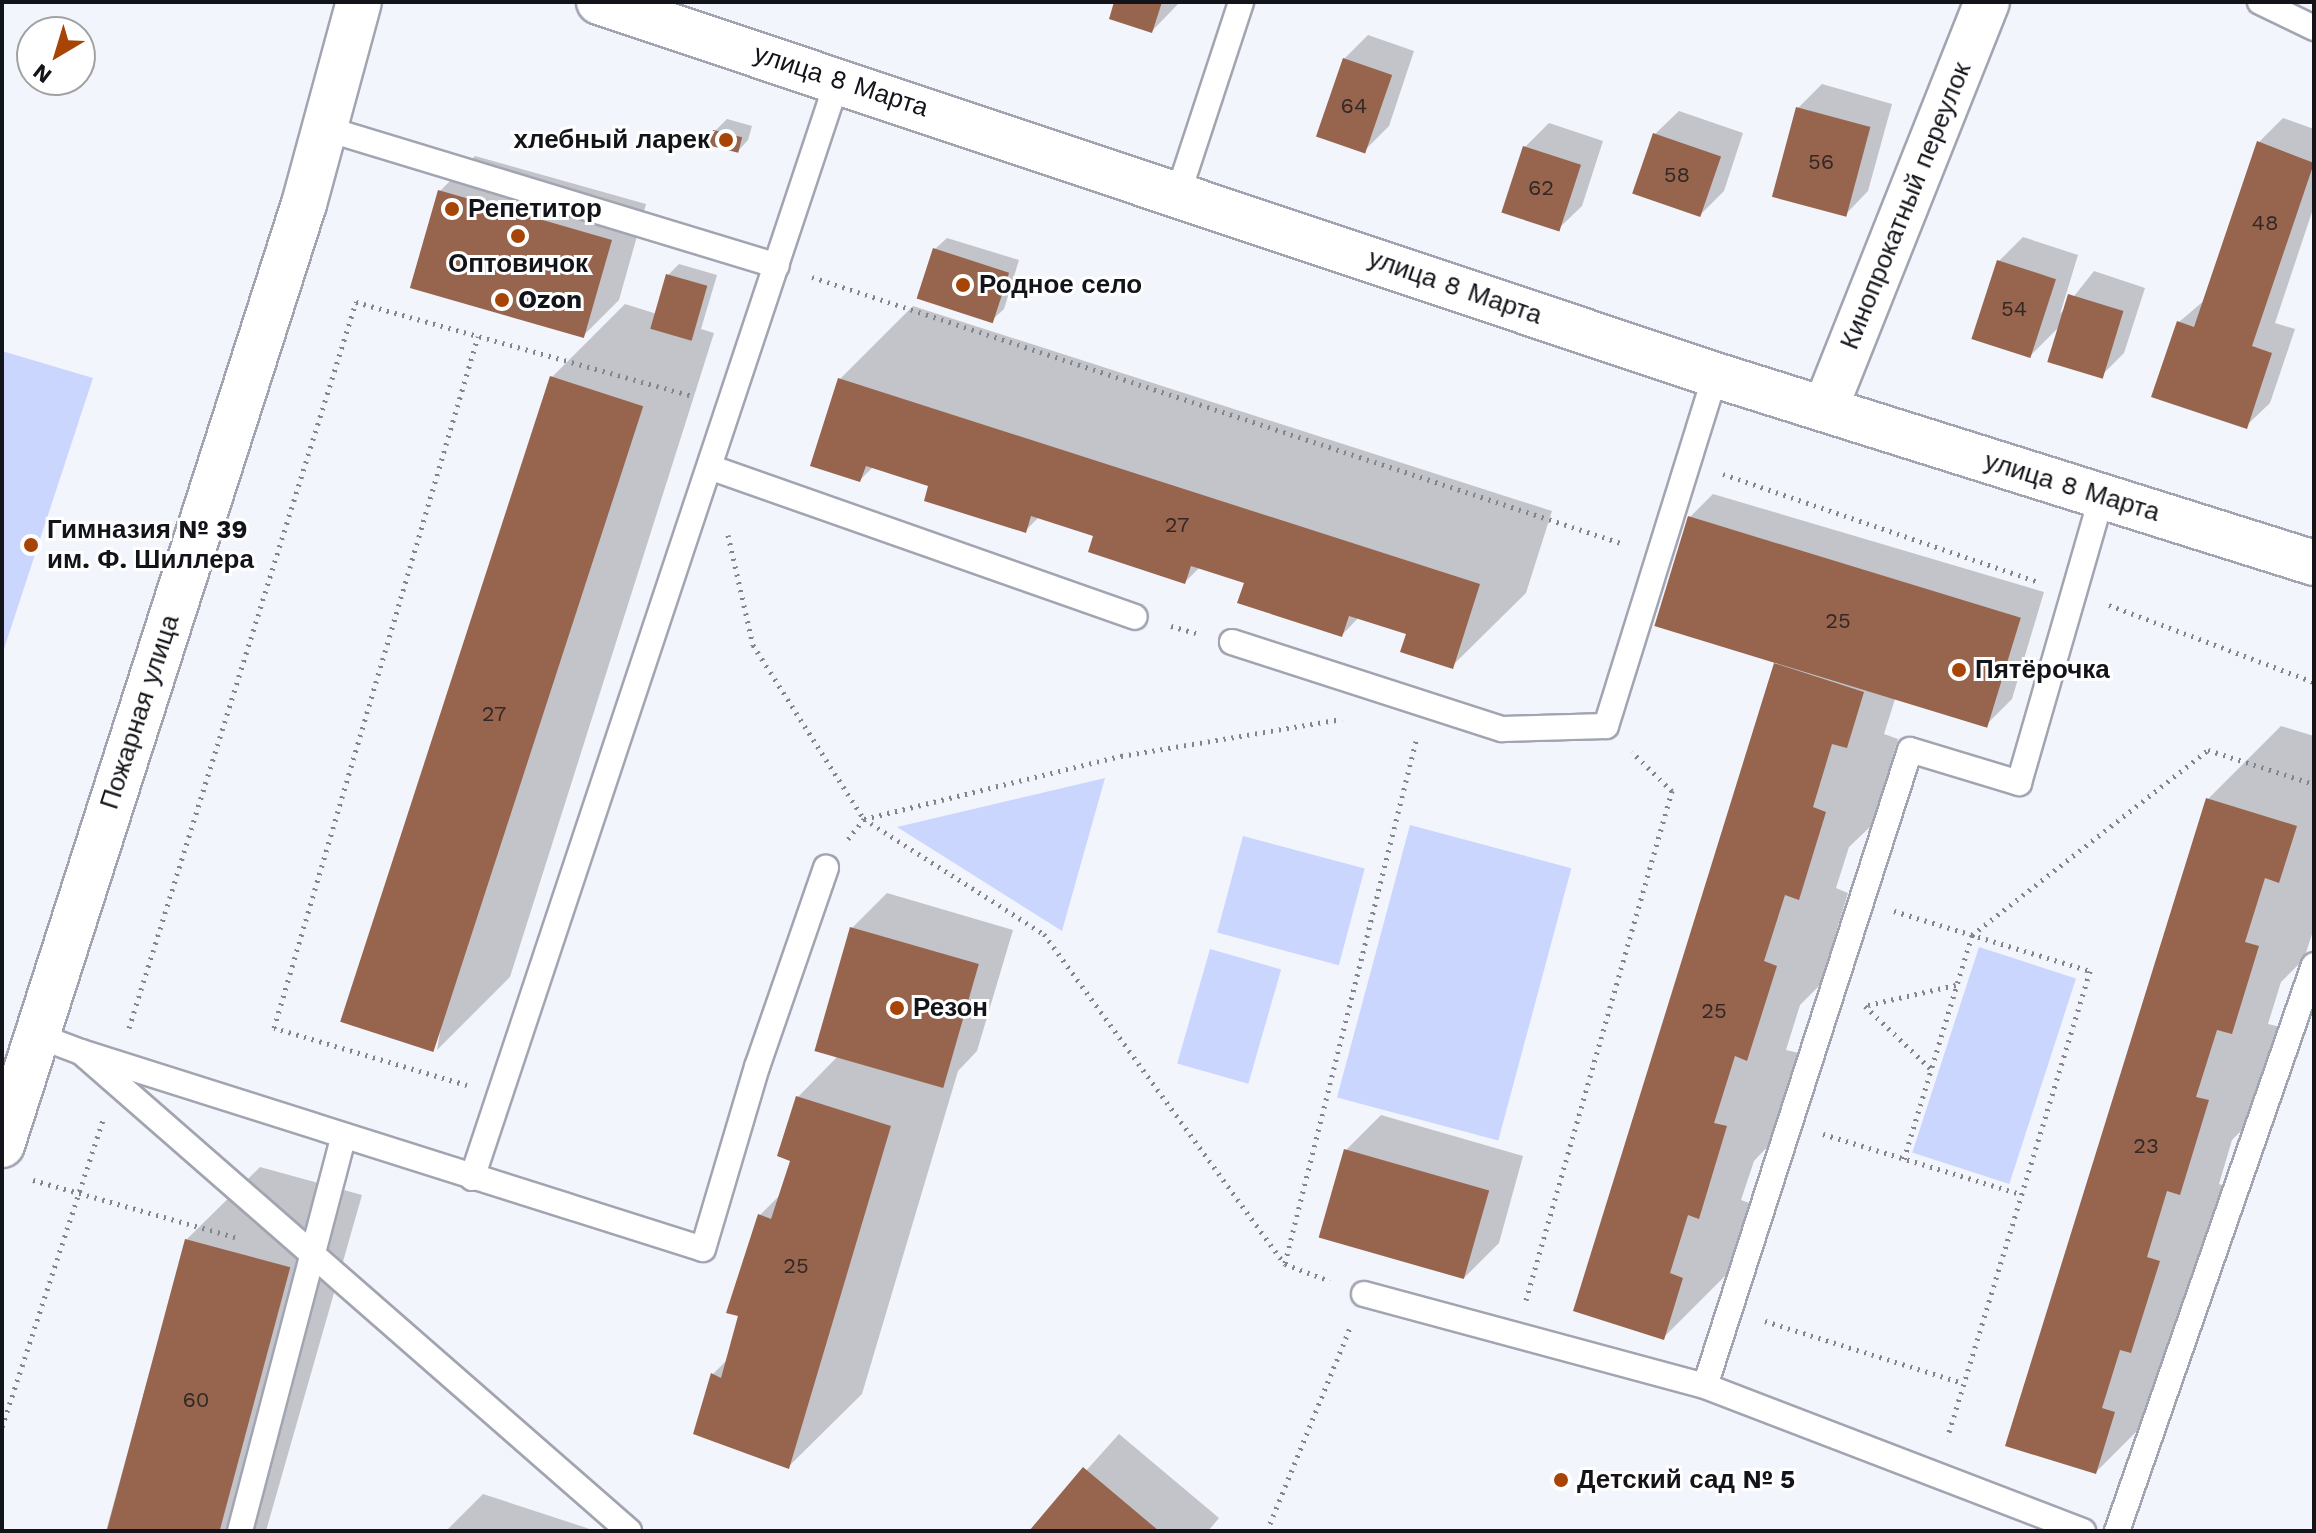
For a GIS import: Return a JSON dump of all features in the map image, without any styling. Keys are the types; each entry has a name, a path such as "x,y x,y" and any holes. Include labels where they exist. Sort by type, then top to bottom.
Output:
{"street":[{"name":"Пожарная улица","path":"10,1160 36,1035 327,129 359,2"},
{"name":"улица 8 Марта","path":"599,2 838,79 1715,375 2314,563"},
{"name":"Кинопрокатный переулок","path":"1825,409 1987,2"}],"lane":[{"path":"1178,194 1241,2"},
{"path":"2260,2 2314,28"},
{"path":"472,1178 712,468 838,79"},
{"path":"327,129 777,266"},
{"path":"1232,642 1502,729 1606,726 1715,375"},
{"path":"712,468 1135,617"},
{"path":"1705,1386 1910,750 2019,783 2102,496"},
{"path":"116,1074 343,1137 703,1249 757,1067 826,868"},
{"path":"2117,1531 2314,965"},
{"path":"36,1035 81,1052 116,1074 313,1259 629,1531"},
{"path":"240,1531 343,1137"},
{"path":"1364,1294 1705,1386 2083,1531"}],"path":[{"path":"777,266 1659,556"},
{"path":"2,1427 116,1074 356,302 732,407"},
{"path":"478,336 274,1028 500,1095"},
{"path":"1688,461 1931,549 2074,592 2314,682"},
{"path":"712,468 753,645 864,819 1044,934 1285,1264 1364,1294 1267,1531"},
{"path":"1135,617 1232,642"},
{"path":"1285,1264 1425,705"},
{"path":"864,819 1121,756 1349,718"},
{"path":"1515,1336 1672,791 1606,726"},
{"path":"1904,1159 1972,935 2208,750 2314,784"},
{"path":"1861,901 2090,971 1946,1438 1960,1444"},
{"path":"1864,1006 1957,985"},
{"path":"1830,996 1864,1006 1931,1069"},
{"path":"1789,1123 2021,1194"},
{"path":"10,1160 78,1194 240,1238"},
{"path":"1729,1310 1963,1383"}],"shaded area":[{"name":"Гимназия № 39 им. Ф. Шиллера","path":"2,351 93,378 2,655"},
{"path":"1105,778 1062,931 897,827"},
{"path":"1410,825 1571,868 1498,1141 1337,1097"},
{"path":"1243,836 1365,869 1339,965 1217,933"},
{"path":"1979,947 2076,979 2009,1184 1912,1152"},
{"path":"1210,949 1281,969 1248,1084 1177,1063"}],"building":[{"path":"1114,2 1162,2 1152,33 1109,19"},
{"path":"1343,58 1392,75 1365,153 1316,136"},
{"path":"1796,107 1870,127 1846,217 1772,197"},
{"path":"713,130 742,137 738,153 709,146"},
{"path":"1653,133 1721,156 1700,217 1632,194"},
{"path":"2257,141 2314,163 2252,346 2272,353 2247,429 2151,397 2177,321 2194,327"},
{"path":"1523,146 1581,165 1559,231 1501,213"},
{"path":"438,190 612,240 584,338 410,288"},
{"name":"Родное село","path":"933,248 1009,273 993,323 917,298"},
{"path":"1997,260 2056,279 2030,358 1971,339"},
{"path":"666,274 707,286 692,341 650,329"},
{"path":"2068,294 2123,311 2103,379 2047,362"},
{"path":"550,376 643,406 433,1052 340,1022"},
{"path":"838,378 1480,584 1453,669 1400,652 1406,634 1349,616 1342,637 1237,603 1244,583 1191,566 1185,584 1088,552 1093,536 1031,516 1026,533 924,501 928,486 866,466 860,482 810,466"},
{"path":"1688,516 2021,618 1987,728 1654,626"},
{"path":"1774,663 1864,692 1847,748 1832,744 1813,807 1826,812 1799,900 1785,895 1764,961 1777,966 1747,1061 1735,1056 1714,1123 1727,1126 1699,1219 1688,1215 1670,1273 1683,1278 1664,1340 1573,1311"},
{"path":"2206,798 2297,826 2279,883 2265,878 2245,942 2259,946 2232,1034 2217,1030 2196,1097 2209,1100 2180,1195 2167,1191 2147,1257 2160,1261 2131,1353 2120,1350 2102,1408 2115,1412 2096,1474 2005,1446"},
{"name":"Резон","path":"850,927 979,964 943,1088 814,1051"},
{"path":"796,1096 891,1126 789,1469 693,1434 711,1373 721,1378 738,1316 726,1313 758,1214 771,1219 790,1161 777,1156"},
{"path":"1344,1149 1489,1191 1464,1279 1319,1237"},
{"path":"185,1239 290,1267 220,1531 107,1531"},
{"path":"1083,1467 1159,1531 1029,1531"}],"place":[{"name":"хлебный ларек","path":"726,140"},
{"name":"Репетитор","path":"452,209"},
{"name":"Оптовичок","path":"518,236"},
{"name":"Родное село","path":"963,285"},
{"name":"Ozon","path":"502,300"},
{"name":"Гимназия № 39 им. Ф. Шиллера","path":"31,545"},
{"name":"Пятёрочка","path":"1959,670"},
{"name":"Резон","path":"897,1008"},
{"name":"Детский сад № 5","path":"1561,1480"}]}
